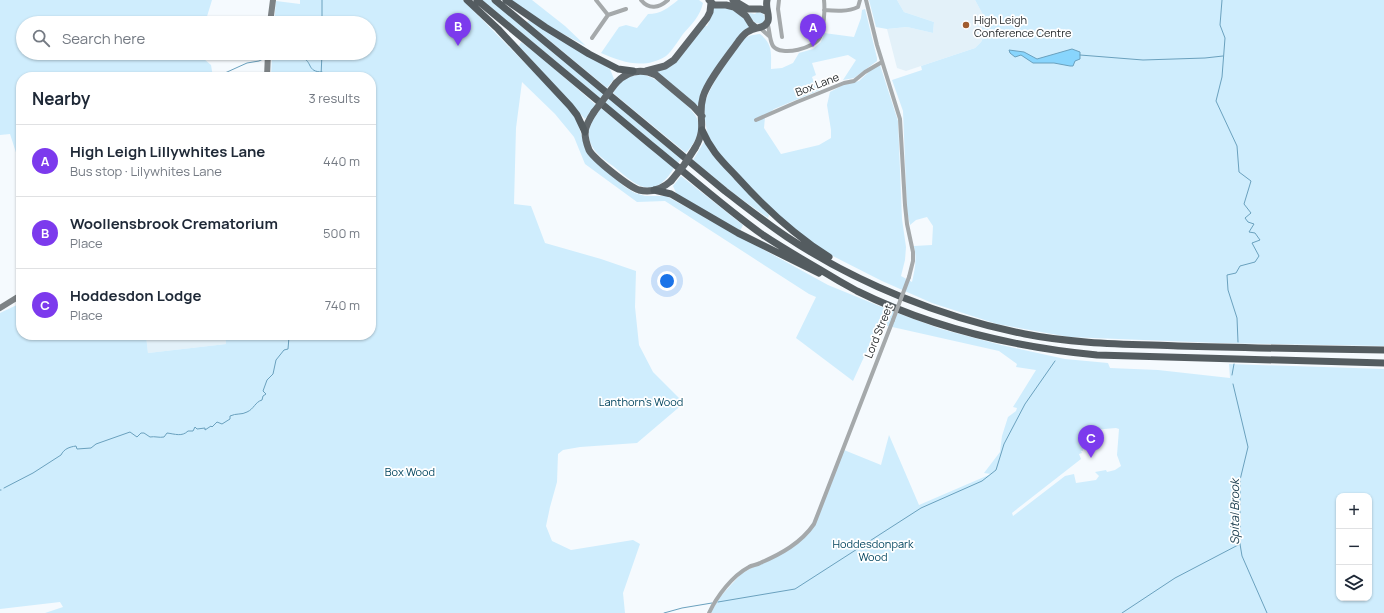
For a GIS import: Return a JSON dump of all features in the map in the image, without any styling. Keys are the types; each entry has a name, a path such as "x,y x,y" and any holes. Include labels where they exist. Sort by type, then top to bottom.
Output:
{"highway":[{"path":"467,0 498,29 570,106 585,132"},
{"path":"477,0 735,214 777,244 848,286"},
{"path":"495,0 757,216 812,253 837,267 893,293 959,317 981,323 1025,334 1070,340 1126,344 1384,350"},
{"path":"506,0 545,27 596,58 618,69 633,71"},
{"path":"702,130 711,149 779,220 812,246 893,293"},
{"path":"654,190 671,194 772,251 808,269 880,301 933,323 1019,345 1068,352 1126,356 1384,363"}],"main road":[{"path":"271,16 273,0"},
{"path":"733,0 748,9 766,11"},
{"path":"758,28 751,24 746,16 734,7 717,5 710,1 708,15 679,55 665,66 646,71 633,71 625,74 616,83 590,119 585,132 589,150 594,156 630,186 639,190 654,190 662,188 671,181 684,165 701,139 702,100 707,88 738,42 746,33 766,25 768,15 766,11 767,0"},
{"path":"267,72 268,60"},
{"path":"646,71 656,75 693,106 702,116"},
{"path":"0,308 16,298"}],"street":[{"path":"596,0 608,15"},
{"path":"641,0 648,6 655,7 662,5 668,0"},
{"path":"779,0 778,9 782,37"},
{"path":"767,22 769,36 774,46 779,50 794,50 812,45 821,36 824,0"},
{"path":"824,10 839,11 854,9 858,7 860,0"},
{"name":"Lord Street","path":"709,613 722,592 735,577 749,567 759,564 793,546 802,539 814,524 909,277 913,261 913,252 907,224 905,205 900,119 872,29 866,0"},
{"path":"592,38 608,15 626,9"},
{"path":"758,28 769,36"},
{"name":"Box Lane","path":"756,120 844,83 854,81 865,72 882,62"}],"shaded area":[{"path":"897,0 975,0 988,24 985,34 981,42 975,48 906,71 897,68 887,29 907,27 933,33 934,22 904,12"},
{"path":"147,340 226,340 226,344 148,353"}],"green space":[{"path":"0,0 212,0 207,16 16,16 16,60 205,60 211,65 212,72 16,72 16,153 10,134 0,135"},
{"path":"300,0 463,0 568,107 577,120 586,151 593,160 625,187 635,193 645,196 666,196 828,285 941,329 1001,345 1065,359 1108,363 1110,368 1158,370 1230,378 1229,364 1384,369 1384,613 711,613 719,598 741,574 807,535 844,450 881,465 889,435 919,505 991,474 984,473 1000,452 1002,436 1008,417 1016,411 1017,408 1013,407 1036,370 1016,367 1017,364 999,351 879,324 853,381 796,338 816,297 809,294 665,201 637,202 585,164 574,137 555,114 522,82 516,128 514,204 531,206 545,243 636,271 635,307 639,345 653,372 684,403 637,443 580,447 563,450 558,454 557,482 546,526 552,541 571,550 633,540 640,544 623,593 625,613 45,613 63,607 60,602 0,609 0,313 16,305 16,340 147,340 148,353 226,344 226,340 376,340 376,72 271,72 272,60 376,60 376,16 275,16 276,1 300,4","holes":["1119,429 1117,455 1121,466 1115,470 1095,472 1099,476 1096,480 1076,483 1074,474 1065,476 1013,516 1012,513 1081,459 1079,454 1083,451 1081,431"]},
{"path":"482,0 491,0 604,94 600,98"},
{"path":"509,0 532,0 565,26 586,46 546,25"},
{"path":"678,0 699,0 703,3 695,20 666,56 650,63 641,64 625,62 601,53 619,27 626,25 637,28 648,14 661,12"},
{"path":"869,0 897,0 904,12 934,22 933,33 907,27 887,29 876,27"},
{"path":"975,0 1384,0 1384,346 1218,343 1069,337 997,324 932,303 882,281 823,251 780,218 711,145 706,124 705,103 721,70 745,38 760,34 769,45 771,54 771,69 782,68 793,63 799,53 813,49 821,42 824,33 854,37 861,18 862,10 865,9 877,61 854,78 843,80 856,60 848,55 812,63 816,75 812,77 815,85 820,90 774,109 765,117 764,128 781,154 819,145 831,138 827,105 830,92 845,84 859,81 874,67 880,65 898,121 902,219 906,247 905,260 901,276 912,282 915,264 914,246 932,245 933,226 927,217 916,220 910,225 907,211 903,111 892,80 922,70 921,66 975,48 981,42 985,34 981,29 988,24"},
{"path":"714,7 727,8 739,13 750,27 744,31 699,107 656,71 681,56 704,26 707,26"},
{"path":"757,12 762,13 765,16 763,23 756,23 748,15 750,13 755,14"},
{"path":"529,20 610,69 614,79 607,88 527,22"},
{"path":"521,42 540,56 596,105 585,119 519,46"},
{"path":"641,74 656,80 663,85 683,102 695,115 699,128 693,144 686,153 613,93 624,80 631,76"},
{"path":"609,98 681,159 678,163 605,103"},
{"path":"601,108 674,168 659,185 652,188 637,184 630,180 594,150 590,141 589,132 592,121"},
{"path":"704,142 719,163 769,215 768,218 733,193 693,160"},
{"path":"681,176 743,225 740,231 677,195 673,186"}],"water":[{"path":"1072,49 1080,52 1080,59 1075,61 1073,66 1054,63 1033,63 1021,55 1015,57 1009,50 1024,52 1037,59"}],"waterway":[{"path":"322,0 322,16"},
{"name":"Spital Brook","path":"1222,0 1220,25 1225,38 1222,77 1216,101 1237,146 1239,172 1251,181 1244,204 1251,213 1245,218 1248,222 1254,224 1249,232 1255,233 1260,240 1252,243 1259,256 1255,262 1240,266 1236,273 1227,275 1228,290 1237,318 1238,342"},
{"path":"1080,55 1143,60 1223,56"},
{"path":"227,72 247,63 261,60"},
{"path":"306,60 317,72"},
{"path":"321,72 322,60"},
{"path":"317,72 322,72"},
{"path":"4,488 33,473 71,447 76,446 77,449 91,448 96,444 130,432 137,437 141,433 144,433 150,437 164,437 167,433 181,435 188,431 193,431 195,427 197,429 205,428 205,430 211,426 212,427 217,422 222,424 230,419 230,416 247,412 262,400 263,396 266,394 263,391 267,380 273,374 276,360 284,350 288,349 289,340"},
{"path":"718,602 795,589 921,508 982,481 996,470 1004,444 1025,404 1055,361"},
{"name":"Spital Brook","path":"1232,375 1234,364"},
{"name":"Spital Brook","path":"1233,384 1248,447 1240,480 1240,544 1242,556 1267,613"},
{"path":"1122,613 1175,578 1240,544"},
{"path":"664,613 682,608 712,603"}],"place":[{"name":"High Leigh Conference Centre","path":"966,25"},
{"name":"Woollensbrook Crematorium","path":"458,46"},
{"name":"High Leigh Lillywhites Lane","path":"813,47"},
{"name":"Hoddesdon Lodge","path":"1091,458"}],"park label":[{"name":"Lanthorn's Wood","path":"641,401"},
{"name":"Box Wood","path":"410,471"},
{"name":"Hoddesdonpark Wood","path":"873,549"}]}
